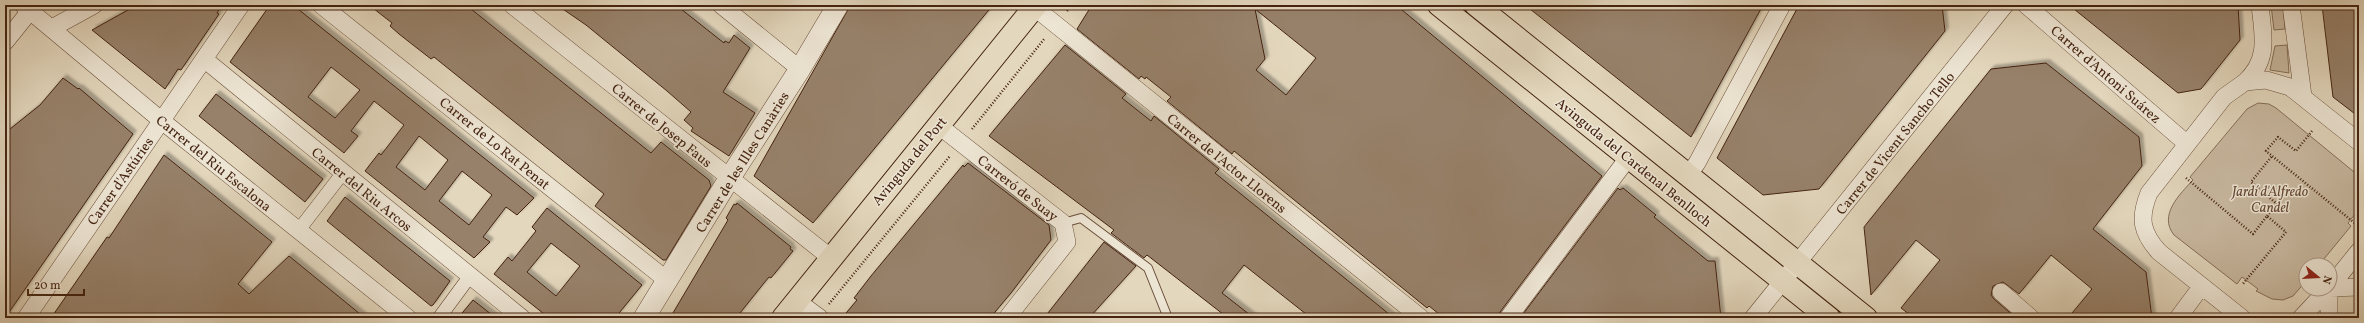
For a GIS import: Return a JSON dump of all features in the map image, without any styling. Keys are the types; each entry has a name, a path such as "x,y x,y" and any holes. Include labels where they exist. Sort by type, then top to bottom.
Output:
{"main road":[{"name":"Avinguda del Cardenal Benlloch","path":"1439,5 1829,318"},
{"name":"Avinguda del Cardenal Benlloch","path":"1476,5 1866,318"},
{"name":"Avinguda del Port","path":"783,318 1035,6"}],"street":[{"path":"52,28 94,5"},
{"name":"Carrer d'Astúries","path":"26,318 241,5"},
{"name":"Carrer de Lo Rat Penat","path":"321,5 668,281"},
{"name":"Carrer de Josep Faus","path":"512,5 831,258"},
{"path":"721,5 800,69"},
{"name":"Carrer de les Illes Canàries","path":"644,318 800,69 838,5"},
{"path":"1688,175 1697,163 1782,5"},
{"name":"Carrer de Vicent Sancho Tello","path":"1754,318 2005,5"},
{"name":"Carrer d'Antoni Suárez","path":"2026,5 2186,143"},
{"path":"2242,318 2201,287 2159,252 2149,240 2142,219 2143,208 2149,193 2186,143 2224,97 2245,82 2259,67 2263,53 2260,5"},
{"path":"2291,5 2303,96"},
{"name":"Carrer de l'Actor Llorens","path":"1035,6 1420,318"},
{"path":"5,42 26,8"},
{"name":"Carrer del Riu Escalona","path":"26,8 52,28 162,121 408,318"},
{"name":"Carrer del Riu Arcos","path":"204,59 342,174 522,318"},
{"path":"2245,82 2266,80 2290,87 2359,142"},
{"name":"Carreró de Suay","path":"938,125 1063,223 1067,242 1007,318"},
{"path":"1508,318 1628,158"},
{"path":"298,231 342,174"},
{"path":"2338,277 2359,251"},
{"path":"439,318 470,276"},
{"path":"2338,287 2359,286"},
{"path":"2178,318 2201,287"},
{"path":"2000,292 2031,318"},
{"path":"2301,318 2321,297"},
{"path":"2329,297 2329,318"},
{"path":"797,301 819,318"}],"lane":[{"path":"1063,223 1081,218 1148,268 1168,318"}],"path":[{"path":"970,130 1048,35"},
{"path":"2312,131 2296,151 2278,137 2266,151 2357,225"},
{"path":"819,318 954,151"},
{"path":"2186,178 2252,234 2277,204 2251,182 2272,156"},
{"path":"2242,285 2286,232 2267,216"}],"green space":[{"path":"2271,5 2283,5 2285,29 2274,30"},
{"path":"2287,45 2289,73 2270,70 2275,46"},
{"name":"Jardí d'Alfredo Candel","path":"2258,103 2269,104 2276,108 2359,176 2359,209 2348,223 2351,226 2326,257 2298,257 2298,290 2293,296 2283,300 2272,299 2256,291 2258,289 2242,277 2237,284 2174,235 2168,220 2177,198 2193,180 2190,177 2247,109"}],"building":[{"path":"137,5 222,5 217,13 219,14 181,70 178,69 165,89 92,30"},
{"path":"270,5 293,5 534,198 517,215 506,207 483,237 490,242 474,258 365,171 379,153 381,155 404,125 374,101 351,131 358,136 344,153 230,62","holes":["331,67 360,90 335,118 308,97","419,136 448,160 425,190 396,167","462,171 492,195 469,225 439,201"]},
{"path":"369,5 466,5 651,153 661,142 709,180 711,186 666,260 663,260 595,206 604,194 434,57 431,59 399,34 390,26 392,23"},
{"path":"557,5 608,5 616,10 620,5 676,5 724,43 725,41 729,43 734,35 750,48 723,92 755,113 729,156 691,131 693,128 684,120 691,112 586,25"},
{"path":"855,5 993,5 813,223 754,176 850,6 853,8"},
{"path":"1092,5 1396,5 1602,176 1500,312 1498,318 1444,318 1429,306 1427,308 1234,151 1232,154 1167,101 1171,97 1146,77 1145,79 1141,76 1139,79 1077,29","holes":["1255,9 1316,58 1286,95 1256,70 1265,59"]},
{"path":"1525,5 1763,5 1691,137"},
{"path":"1799,5 1942,5 1945,31 1819,189 1763,195 1717,158"},
{"path":"2069,5 2238,5 2240,40 2201,89 2178,93"},
{"path":"2322,5 2359,5 2359,117 2333,97"},
{"path":"1065,45 1126,94 1122,98 1151,121 1154,116 1219,169 1215,173 1394,318 1311,318 1244,265 1222,293 1254,318 1228,318 1147,255 1144,258 1111,233 1114,230 989,136"},
{"path":"2046,63 2139,137 2142,166 2093,229 2146,272 2152,318 2068,318 2092,289 2051,255 2019,294 2003,282 1993,286 1991,295 2016,318 1914,318 1901,308 1940,260 1916,240 1871,295 1864,227 1991,69"},
{"path":"63,78 78,89 79,88 133,134 5,318 5,133 40,105"},
{"path":"216,94 323,179 305,202 199,116"},
{"path":"164,155 272,242 238,284 249,294 289,256 365,318 51,318 107,237 109,238"},
{"path":"968,163 1049,225 1051,240 1011,293 990,318 842,318 857,300 854,298 871,276 963,165 964,167"},
{"path":"1618,188 1620,190 1623,188 1656,215 1654,217 1708,261 1715,261 1721,318 1520,318"},
{"path":"345,197 450,281 433,305 431,306 327,221"},
{"path":"737,203 791,247 790,249 793,251 771,278 769,277 736,318 670,318 728,220 726,218 734,204 736,205"},
{"path":"547,208 642,285 615,318 549,318 494,274 508,257 512,261 536,231 532,227","holes":["551,243 580,266 556,296 527,272"]},
{"path":"1104,242 1136,266 1089,318 1044,318"},
{"path":"473,300 496,318 458,318"}]}
